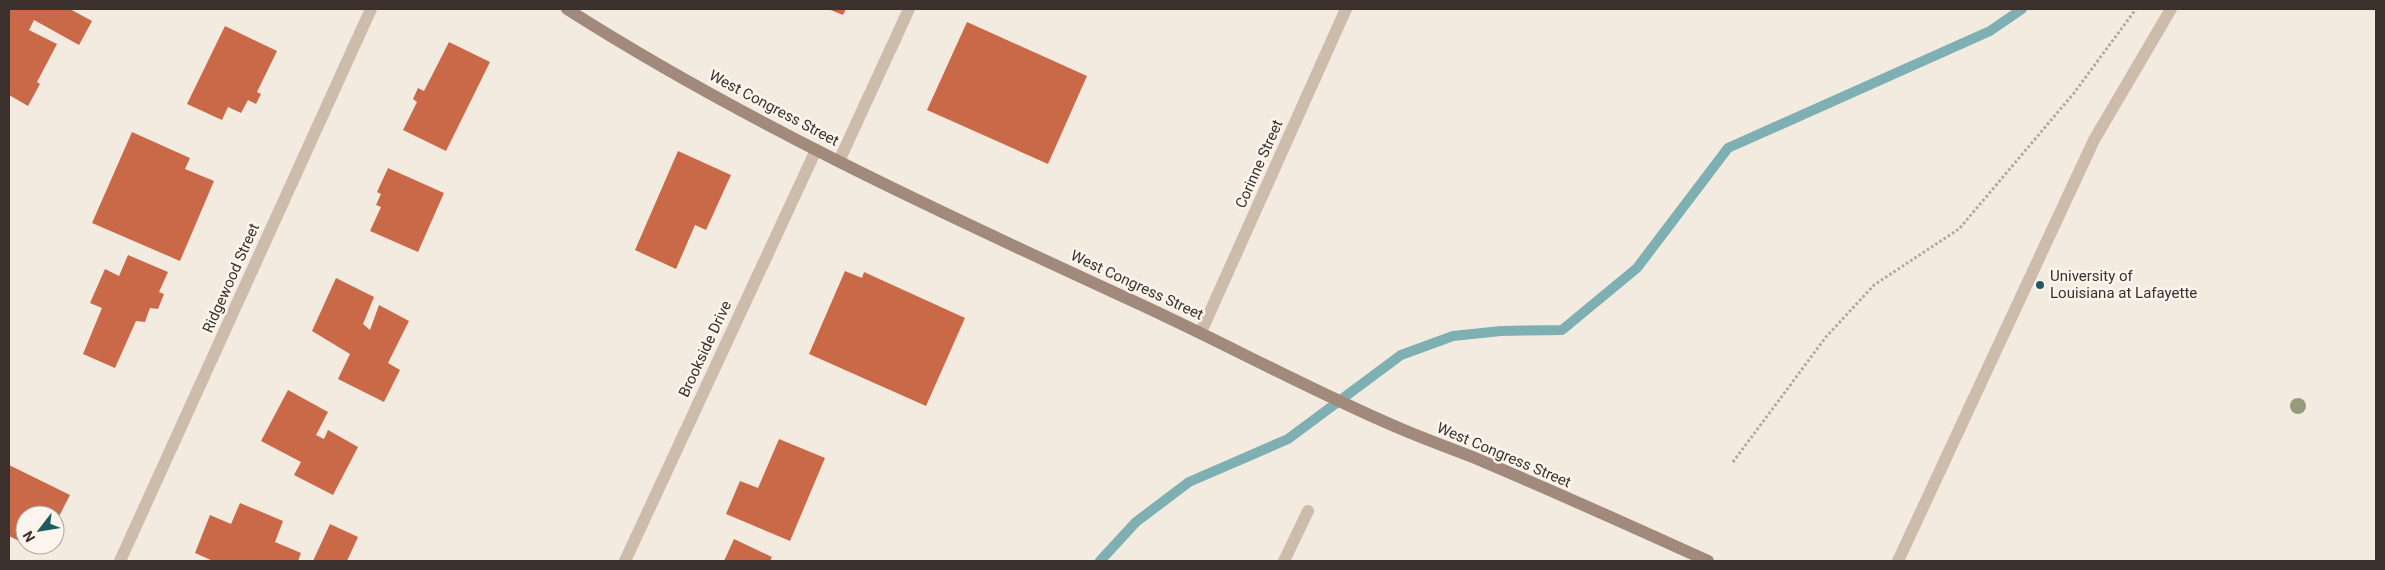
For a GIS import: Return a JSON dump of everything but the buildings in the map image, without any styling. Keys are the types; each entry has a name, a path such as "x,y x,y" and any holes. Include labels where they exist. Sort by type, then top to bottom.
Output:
{"main road":[{"name":"West Congress Street","path":"568,9 631,49 816,150 1000,240 1202,332 1295,381 1394,426 1473,458 1708,561"}],"street":[{"name":"Ridgewood Street","path":"120,561 371,9"},
{"path":"840,161 909,9"},
{"name":"Corinne Street","path":"1202,332 1346,9"},
{"path":"1898,561 2094,140 2171,9"},
{"name":"Brookside Drive","path":"625,561 816,150"},
{"path":"1284,561 1308,512"}],"path":[{"path":"1733,462 1826,337 1874,284 1959,229 2074,93 2136,9"}],"waterway":[{"path":"1100,561 1136,522 1189,482 1288,439 1401,355 1453,336 1501,331 1562,330 1637,268 1728,148 1990,31 2022,9"}],"place":[{"name":"University of Louisiana at Lafayette","path":"2040,285"}]}
